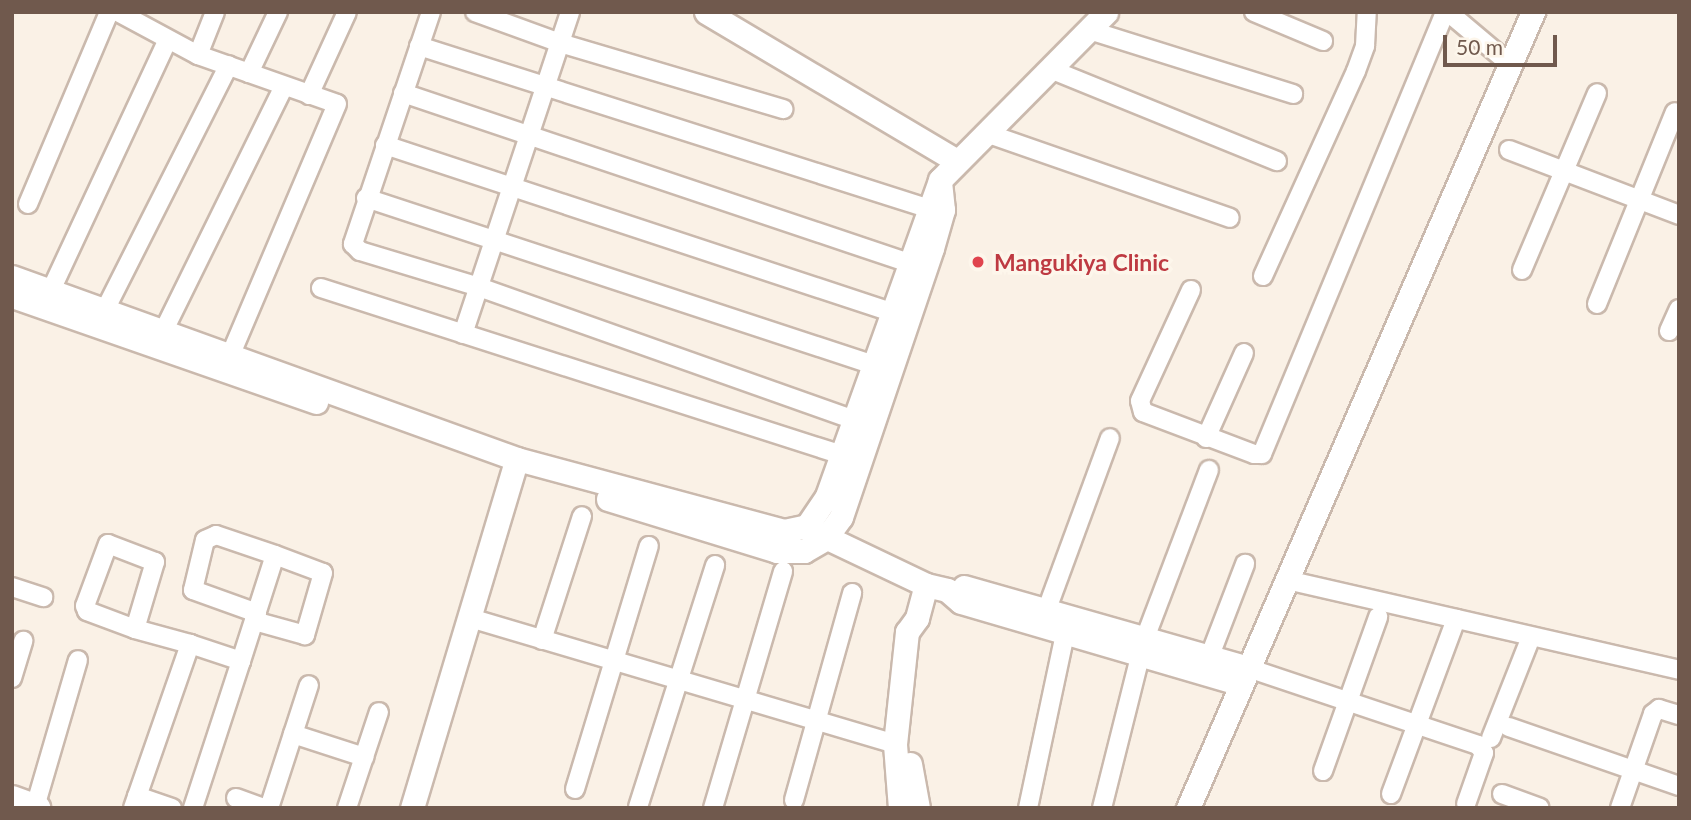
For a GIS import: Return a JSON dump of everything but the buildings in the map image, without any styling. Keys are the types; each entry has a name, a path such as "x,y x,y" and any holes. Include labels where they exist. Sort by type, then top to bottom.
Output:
{"main road":[{"path":"12,799 36,807"}],"street":[{"path":"28,204 109,12"},
{"path":"198,55 215,12"},
{"path":"250,74 278,12"},
{"path":"309,95 347,12"},
{"path":"430,12 352,238 360,251 479,287 855,419"},
{"path":"475,12 560,43 783,108"},
{"path":"463,334 570,12"},
{"path":"706,12 957,161"},
{"path":"816,533 927,208 940,180 1107,12"},
{"path":"1254,12 1323,41"},
{"path":"1263,276 1356,71 1365,46 1367,12"},
{"path":"1191,290 1140,401 1149,418 1254,454 1269,446 1446,12 1510,64"},
{"path":"1188,808 1533,12"},
{"path":"125,14 167,41 198,55 283,88 337,104 231,354"},
{"path":"1089,30 1293,94"},
{"path":"52,288 167,41"},
{"path":"419,46 927,208"},
{"path":"106,308 229,65"},
{"path":"1050,69 1277,161"},
{"path":"164,330 283,88"},
{"path":"403,93 909,263"},
{"path":"1522,270 1597,93"},
{"path":"1597,304 1675,112"},
{"path":"986,132 1230,218"},
{"path":"385,145 513,185 891,312"},
{"path":"1509,150 1679,215"},
{"path":"816,533 841,517 932,248 943,209 940,180"},
{"path":"366,198 874,365"},
{"path":"12,277 52,288 231,354 515,465"},
{"path":"321,288 842,455"},
{"path":"12,296 515,465 785,531 816,533 937,588 961,602 1065,634 1209,657 1245,676"},
{"path":"1669,331 1679,309"},
{"path":"1206,438 1244,353"},
{"path":"1047,609 1110,438"},
{"path":"412,808 515,465"},
{"path":"1102,808 1142,648 1209,471"},
{"path":"542,640 582,516"},
{"path":"216,536 275,555 316,568 325,580 305,635 193,590 205,540 216,536"},
{"path":"135,629 155,562 108,544 85,606 94,616 135,629 190,644 241,661"},
{"path":"575,789 649,546"},
{"path":"192,808 275,555"},
{"path":"1209,657 1245,564"},
{"path":"638,807 715,565"},
{"path":"713,808 783,571"},
{"path":"1287,580 1679,670"},
{"path":"12,587 43,597"},
{"path":"937,588 965,587 1047,609 1142,648 1348,701 1483,748 1466,804"},
{"path":"900,808 895,744 907,632 937,588"},
{"path":"794,800 852,593"},
{"path":"1322,771 1378,617"},
{"path":"470,618 895,744"},
{"path":"917,618 920,636 908,746 918,808"},
{"path":"1391,794 1456,619"},
{"path":"1028,808 1065,634"},
{"path":"1491,738 1531,637"},
{"path":"12,678 23,641"},
{"path":"173,808 135,802 190,644"},
{"path":"36,807 78,660"},
{"path":"236,799 267,808 309,685"},
{"path":"1620,808 1653,715 1659,709 1679,715"},
{"path":"347,808 379,712"},
{"path":"1509,727 1679,786"},
{"path":"293,734 364,757"},
{"path":"1502,794 1540,808"}],"place":[{"name":"Mangukiya Clinic","path":"978,262"}]}
